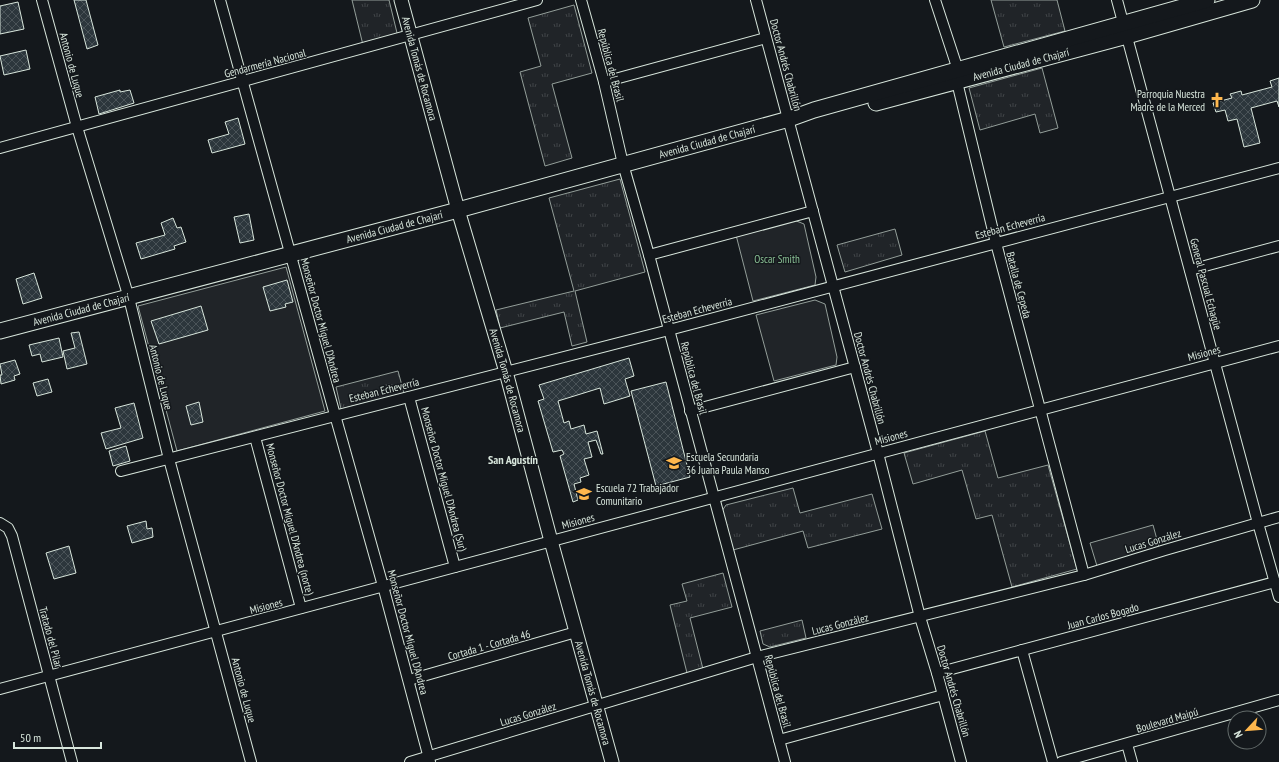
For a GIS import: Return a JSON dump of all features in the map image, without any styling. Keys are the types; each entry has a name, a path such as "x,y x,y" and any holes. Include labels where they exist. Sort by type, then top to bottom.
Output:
{"main road":[{"name":"Avenida Ciudad de Chajarí","path":"1126,29 1207,0"},
{"name":"Avenida Ciudad de Chajarí","path":"0,331 130,298 458,210 789,119 814,110 957,76 1126,29 1252,0"}],"street":[{"name":"Antonio de Luque","path":"42,0 77,127 130,298 169,459 251,762"},
{"name":"Monseñor Doctor Miguel D'Andrea","path":"220,0 409,680 429,760"},
{"name":"Avenida Tomás de Rocamora","path":"401,0 458,210 506,372 612,762"},
{"name":"Gendarmería Nacional","path":"0,148 244,82 537,0"},
{"name":"República del Brasil","path":"581,0 604,82 623,164 649,255 785,762"},
{"name":"Doctor Andrés Chabrillón","path":"756,0 878,453 920,617 961,762"},
{"name":"Batalla de Cepeda","path":"935,0 957,76 996,243 1084,575"},
{"name":"General Pascual Echagüe","path":"1117,0 1126,29 1214,363 1279,596"},
{"path":"604,82 766,38"},
{"name":"Esteban Echeverría","path":"121,471 669,330 1279,168"},
{"path":"649,255 813,211"},
{"path":"1190,270 1279,246"},
{"name":"Misiones","path":"0,689 1279,346"},
{"path":"690,411 855,367"},
{"name":"Monseñor Doctor Miguel D'Andrea (Sur)","path":"409,397 455,567"},
{"name":"Monseñor Doctor Miguel D'Andrea (norte)","path":"255,437 301,608"},
{"name":"Lucas González","path":"410,762 429,760 597,705 757,657 1084,575 1279,518"},
{"name":"Tratado del Pilar","path":"0,523 8,528 12,536 72,762"},
{"name":"Juan Carlos Bogado","path":"937,673 1275,582"},
{"name":"Cortada 1 - Cortada 46","path":"409,680 576,632"},
{"path":"1022,650 1052,762"},
{"path":"779,740 943,694"},
{"name":"Boulevard Maipú","path":"1061,762 1279,700"},
{"path":"1127,744 1132,762"}],"green space":[{"path":"352,0 389,0 398,37 363,45"},
{"path":"991,0 1057,0 1065,31 1004,47"},
{"path":"574,5 592,73 552,84 572,158 545,166 520,72 541,66 528,18"},
{"path":"1042,68 1058,128 1040,133 1035,114 980,130 969,88"},
{"path":"620,179 645,272 575,291 587,342 572,346 564,312 500,328 496,310 574,291 549,198"},
{"name":"Oscar Smith","path":"794,220 804,224 816,277 815,285 753,301 736,235"},
{"path":"895,229 902,255 845,272 837,245"},
{"path":"286,267 325,411 177,451 138,306"},
{"path":"815,300 825,304 837,357 836,365 774,381 756,315"},
{"path":"398,371 404,393 341,409 336,387"},
{"path":"985,431 998,478 1048,465 1077,569 1012,587 992,515 976,519 962,470 913,484 904,453"},
{"path":"793,488 800,513 872,494 882,529 808,548 803,531 733,550 722,511 726,505"},
{"path":"1153,525 1159,547 1097,566 1090,543"},
{"path":"723,573 732,607 690,618 703,669 687,673 670,605 687,601 682,584"},
{"path":"802,620 806,638 770,647 763,644 760,631"}],"building":[{"path":"74,0 86,0 98,45 87,49"},
{"path":"18,2 24,29 0,34 0,6"},
{"path":"26,50 30,69 4,75 0,56"},
{"path":"1279,78 1279,107 1277,101 1251,108 1260,143 1244,147 1237,119 1228,121 1225,110 1216,112 1213,103 1232,98 1230,94 1241,91 1242,95 1272,87 1270,81"},
{"path":"120,90 120,92 130,90 134,103 99,114 95,97"},
{"path":"238,118 245,144 212,153 208,140 229,134 225,122"},
{"path":"249,214 254,240 240,243 234,217"},
{"path":"173,218 177,228 181,227 186,242 174,246 175,249 141,259 136,243 165,235 161,223"},
{"path":"34,273 42,298 23,304 16,279"},
{"path":"287,280 293,302 285,304 286,307 270,311 263,287"},
{"path":"201,306 208,330 159,344 151,321"},
{"path":"79,332 87,364 67,369 63,351 75,348 71,333"},
{"path":"59,338 63,357 42,362 40,354 32,356 29,345"},
{"path":"629,358 634,376 625,379 630,396 604,404 600,388 558,401 564,423 569,421 571,429 584,425 586,434 597,431 603,454 601,454 596,440 588,442 592,457 584,459 589,475 580,478 581,482 574,484 578,500 573,502 560,456 564,454 562,450 553,452 538,401 544,399 539,385"},
{"path":"15,360 20,374 14,376 15,380 1,384 0,375 2,375 0,364"},
{"path":"48,379 52,392 37,396 33,383"},
{"path":"666,382 690,477 656,486 631,391"},
{"path":"199,402 203,422 191,425 186,406"},
{"path":"134,403 143,438 106,449 101,433 121,428 115,408"},
{"path":"126,446 130,461 113,466 109,451"},
{"path":"146,521 147,529 152,528 153,537 132,543 127,526"},
{"path":"69,546 76,573 54,579 46,553"}],"place":[{"name":"Parroquia Nuestra Madre de la Merced","path":"1217,100"},
{"name":"Escuela Secundaria 36 Juana Paula Manso","path":"674,463"},
{"name":"Escuela 72 Trabajador Comunitario","path":"584,494"}],"district":[{"name":"San Agustín","path":"513,460"}]}
